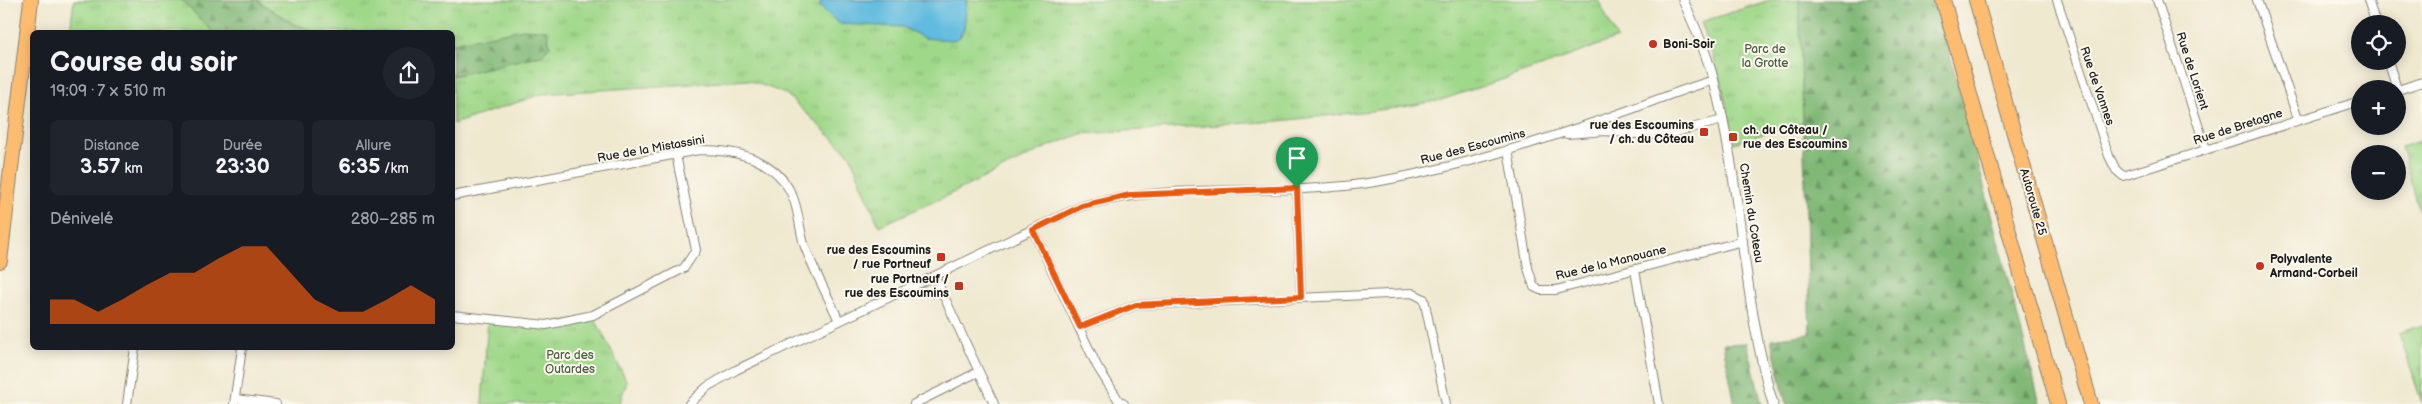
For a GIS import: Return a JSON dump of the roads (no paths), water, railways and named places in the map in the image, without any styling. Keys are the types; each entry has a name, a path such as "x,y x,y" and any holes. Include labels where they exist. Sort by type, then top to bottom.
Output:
{"highway":[{"path":"0,261 31,0"},
{"path":"1943,0 2058,404"},
{"name":"Autoroute 25","path":"1976,0 2090,404"}],"street":[{"name":"Chemin du Coteau","path":"1683,0 1699,36 1714,80 1723,120 1759,343 1773,404"},
{"name":"Rue de Vannes","path":"2057,0 2109,156 2116,170 2123,176"},
{"name":"Rue de Lorient","path":"2157,0 2206,149"},
{"path":"2257,0 2298,119"},
{"path":"2368,0 2373,15"},
{"name":"Rue des Escoumins","path":"689,404 707,387 736,370 1082,206 1130,195 1297,188 1373,182 1442,169 1556,135 1714,80"},
{"path":"2406,87 2422,82"},
{"name":"Rue de Bretagne","path":"2123,176 2351,104"},
{"name":"Rue des Escoumins","path":"1556,135 1605,131 1647,135 1667,134 1723,120"},
{"name":"Rue de la Mistassini","path":"455,195 699,150 726,150 758,160 780,174 793,196 804,244 839,321"},
{"name":"Rue de la Manouane","path":"1508,150 1528,268 1534,288 1556,290 1743,241"},
{"path":"455,315 546,325 594,316 684,268 696,250 676,155"},
{"path":"1297,188 1301,297"},
{"path":"1033,230 1097,366 1119,401 1124,404"},
{"path":"1635,270 1659,404"},
{"path":"934,277 994,404"},
{"path":"1080,327 1136,305 1412,293 1424,298 1446,404"},
{"path":"127,404 135,350"},
{"path":"242,350 235,401 276,404"},
{"path":"914,404 978,372"}],"water":[{"path":"821,0 967,0 964,28 960,37 953,40 924,38 903,27 840,24 820,7"}],"place":[{"name":"Boni-Soir","path":"1653,44"},
{"name":"rue des Escoumins / ch. du Côteau","path":"1704,132"},
{"name":"ch. du Côteau / rue des Escoumins","path":"1733,137"},
{"name":"rue des Escoumins / rue Portneuf","path":"941,257"},
{"name":"Polyvalente Armand-Corbeil","path":"2260,266"},
{"name":"rue Portneuf / rue des Escoumins","path":"959,286"}],"park label":[{"name":"Parc de la Grotte","path":"1765,56"},
{"name":"Parc des Outardes","path":"570,362"}]}
